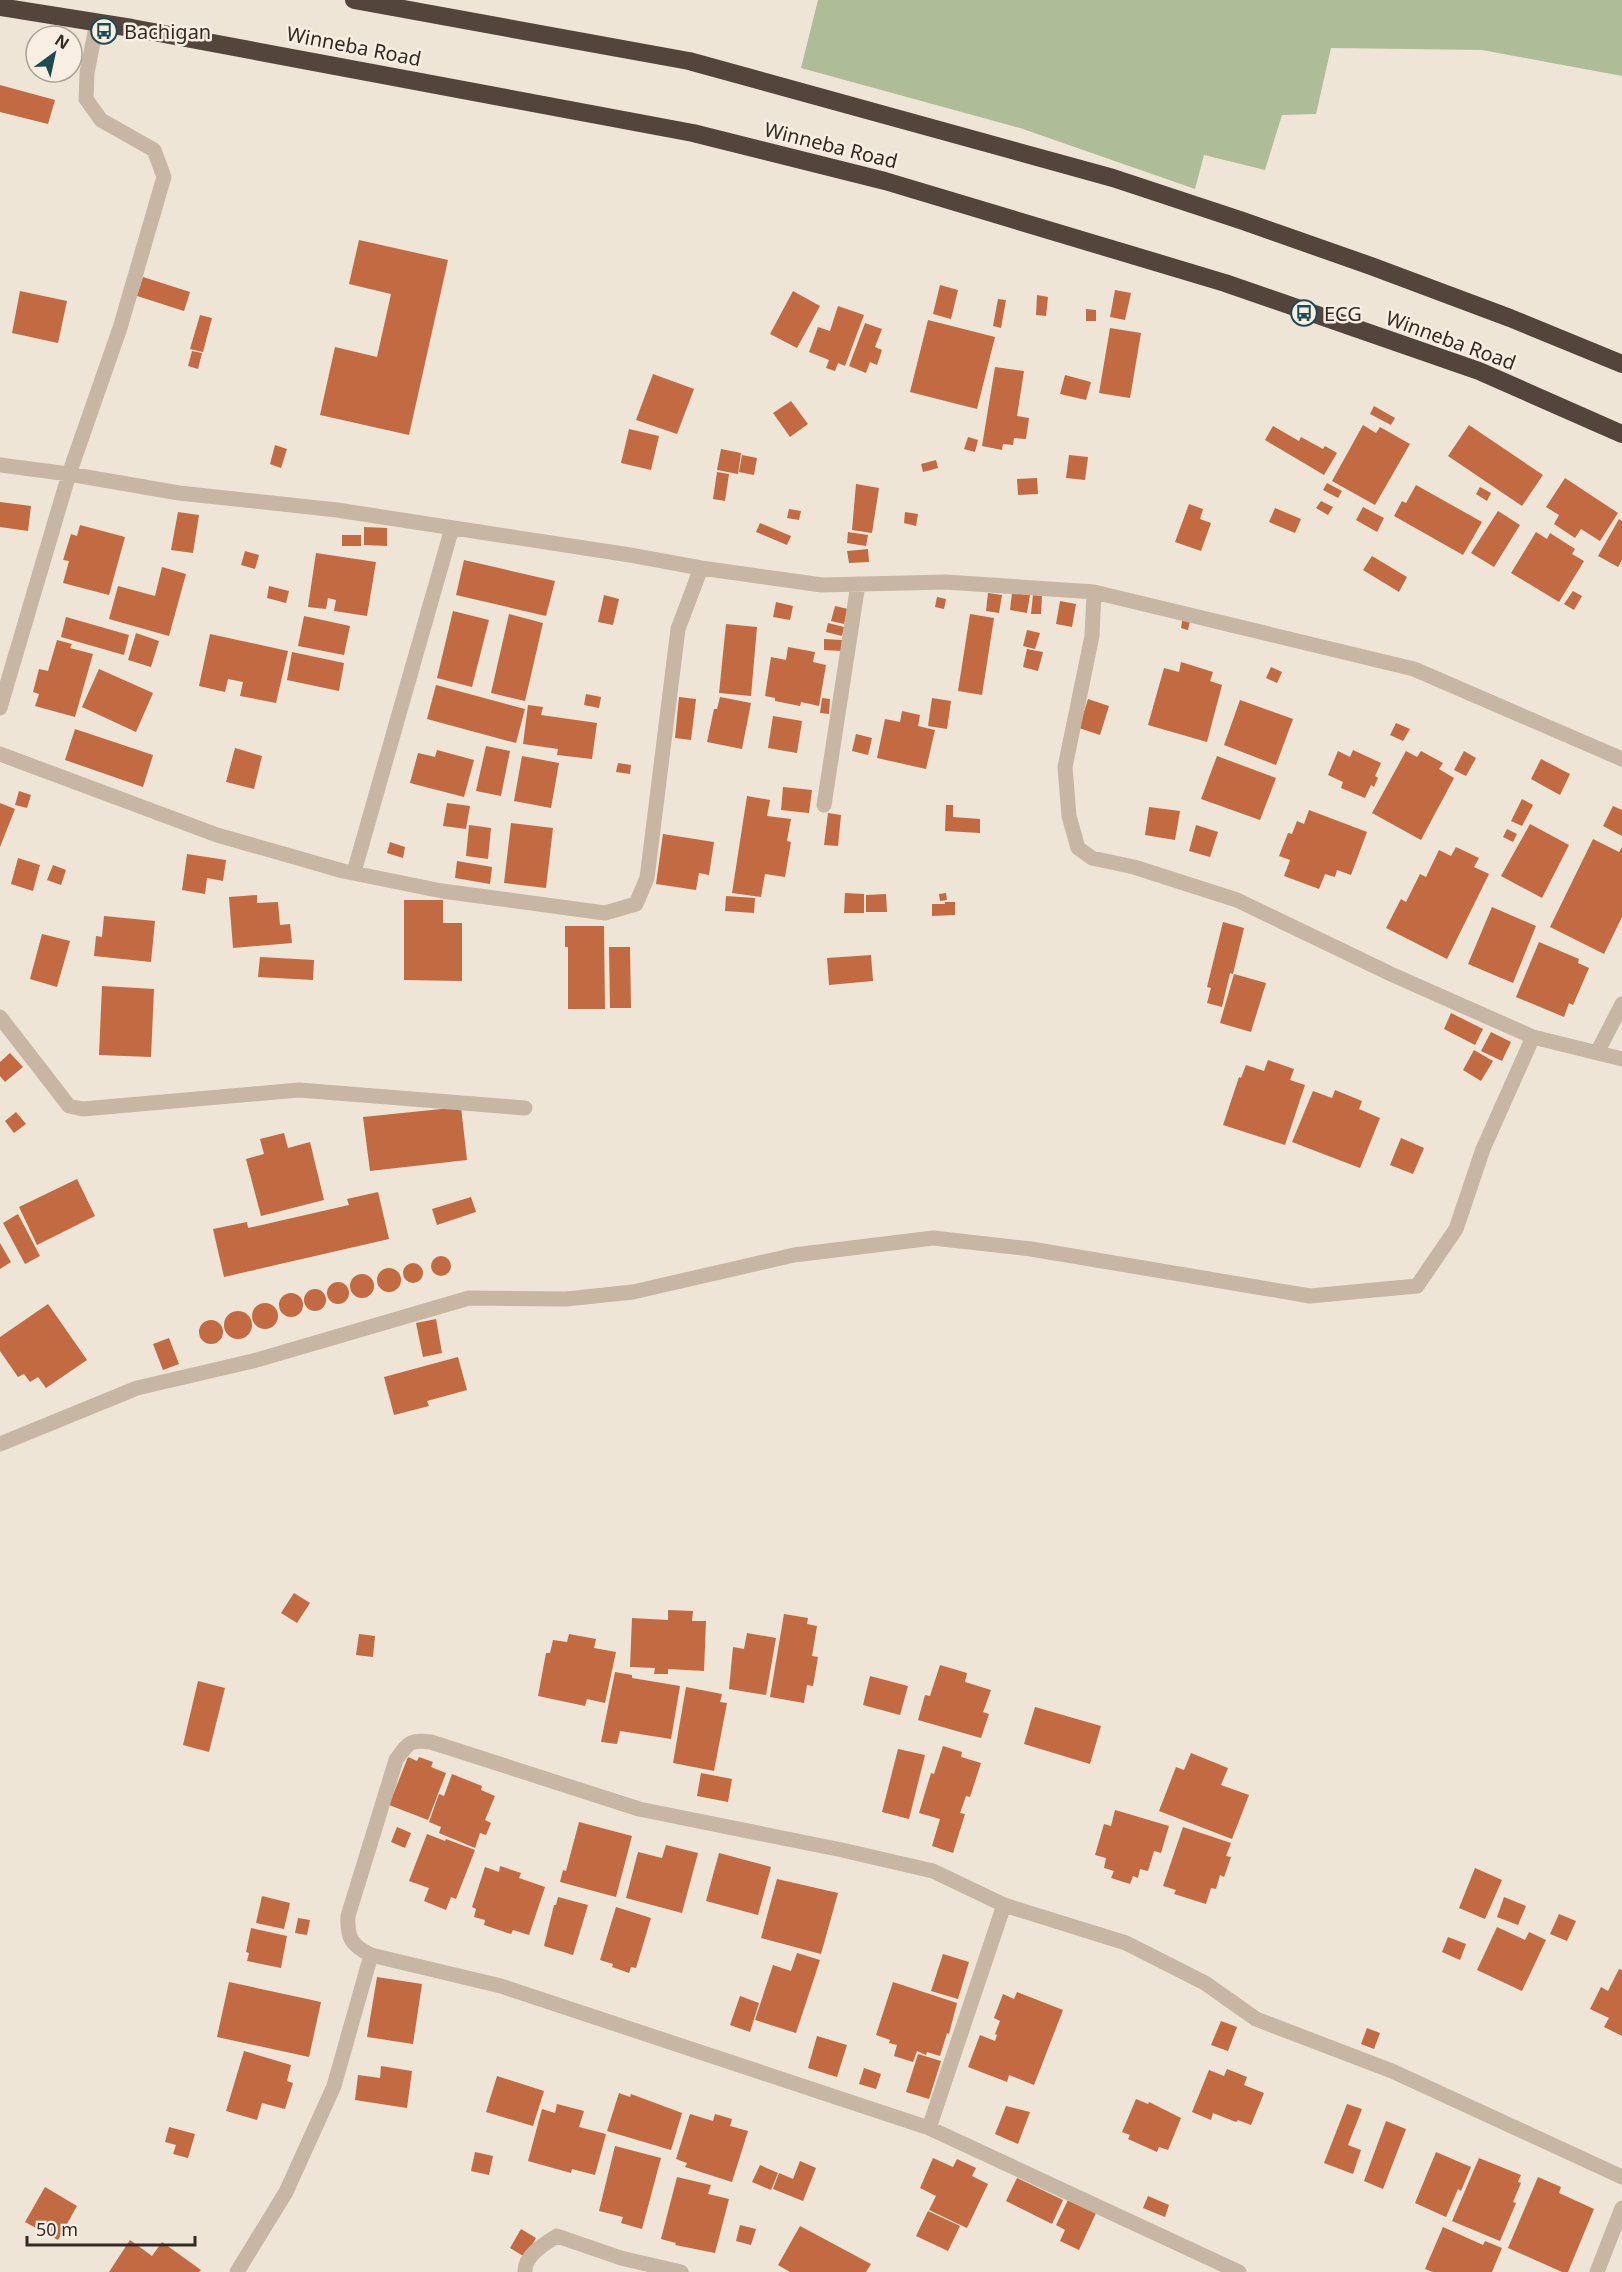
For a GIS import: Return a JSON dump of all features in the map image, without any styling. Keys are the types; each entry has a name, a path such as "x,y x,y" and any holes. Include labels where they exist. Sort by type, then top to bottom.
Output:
{"highway":[{"name":"Winneba Road","path":"354,0 689,61 1113,178 1371,266 1510,318 1622,364"},
{"name":"Winneba Road","path":"0,7 97,22 693,133 885,181 1225,283 1479,371 1622,434"}],"street":[{"path":"0,708 69,474 120,328 164,177 154,150 101,120 86,99 87,73 97,22"},
{"path":"0,465 179,493 337,510 822,585 946,582 1094,592 1414,669 1622,759"},
{"path":"354,872 452,528"},
{"path":"0,754 217,835 354,872 442,891 605,913 636,904 646,878 678,629 701,568"},
{"path":"824,805 858,584"},
{"path":"1094,592 1092,636 1065,767 1069,816 1077,848 1092,858 1134,867 1237,900 1393,975 1533,1037 1622,1059"},
{"path":"1598,1052 1622,1004"},
{"path":"0,1017 69,1106 83,1109 298,1090 525,1108"},
{"path":"0,1444 137,1388 253,1361 470,1298 566,1299 633,1292 794,1255 933,1238 1031,1249 1310,1296 1417,1286 1456,1229 1483,1149 1533,1037"},
{"path":"1239,2272 929,2128 501,1986 372,1955 358,1949 347,1934 348,1916 396,1760 406,1745 415,1740 431,1742 639,1809 933,1871 1004,1905 1126,1943 1205,1983 1256,2019 1392,2071 1622,2177"},
{"path":"929,2128 1004,1905"},
{"path":"237,2272 286,2193 334,2086 372,1955"},
{"path":"1597,2272 1622,2208"},
{"path":"525,2272 525,2266 539,2247 557,2236 621,2258 681,2272"}],"green space":[{"path":"818,0 1622,0 1622,76 1482,50 1331,48 1316,114 1282,115 1265,170 1204,155 1195,189 1020,128 801,68"}],"building":[{"path":"0,85 55,100 48,124 0,112"},
{"path":"359,240 448,260 409,435 320,415 335,347 377,357 391,294 349,284"},
{"path":"143,277 190,292 184,311 137,296"},
{"path":"940,285 958,290 951,319 933,314"},
{"path":"1115,290 1131,293 1125,320 1110,317"},
{"path":"20,291 67,301 58,343 12,333"},
{"path":"793,291 820,306 797,348 770,334"},
{"path":"1037,295 1048,297 1046,316 1036,315"},
{"path":"998,299 1006,300 1001,328 993,326"},
{"path":"838,306 864,315 845,366 838,363 835,371 826,368 829,360 809,352 818,327 830,331"},
{"path":"1086,309 1096,310 1096,321 1086,321"},
{"path":"200,315 212,318 203,352 190,349"},
{"path":"928,320 995,337 977,409 910,392"},
{"path":"865,323 882,329 875,347 882,350 877,365 870,362 866,373 849,366"},
{"path":"1110,328 1141,333 1130,398 1099,393"},
{"path":"192,351 202,353 198,369 188,366"},
{"path":"995,367 1024,371 1017,416 1029,418 1026,439 1014,438 1013,445 1003,444 1002,450 982,446"},
{"path":"653,374 694,389 677,434 636,420"},
{"path":"1065,375 1091,382 1086,400 1060,394"},
{"path":"791,401 808,424 790,437 773,413"},
{"path":"1374,406 1395,418 1391,425 1370,414"},
{"path":"1363,425 1376,433 1380,427 1410,444 1375,505 1332,481"},
{"path":"1469,425 1543,475 1522,506 1448,456"},
{"path":"1273,426 1299,441 1301,437 1323,449 1325,446 1337,453 1324,475 1265,440"},
{"path":"629,429 659,436 651,470 621,463"},
{"path":"968,437 978,440 975,452 964,449"},
{"path":"275,445 287,449 281,468 270,464"},
{"path":"721,449 741,453 738,474 717,470"},
{"path":"742,455 757,458 754,475 739,472"},
{"path":"1069,455 1088,457 1085,480 1066,478"},
{"path":"936,460 938,468 923,472 921,464"},
{"path":"717,472 729,474 725,501 713,499"},
{"path":"1037,478 1038,494 1018,495 1017,479"},
{"path":"1565,478 1618,513 1600,541 1581,529 1575,538 1554,524 1559,515 1546,507"},
{"path":"1327,483 1342,491 1338,498 1323,490"},
{"path":"856,484 879,488 872,533 852,530"},
{"path":"1416,485 1482,522 1463,555 1394,516 1402,501 1406,503"},
{"path":"1480,487 1491,493 1487,501 1476,494"},
{"path":"1321,501 1333,507 1328,515 1316,508"},
{"path":"0,502 31,506 28,531 0,527"},
{"path":"1189,504 1203,509 1200,519 1211,523 1201,551 1175,542"},
{"path":"1363,507 1384,518 1377,532 1356,520"},
{"path":"1275,508 1301,519 1295,533 1269,522"},
{"path":"789,509 801,511 799,520 787,518"},
{"path":"1498,511 1520,525 1494,567 1471,553"},
{"path":"178,512 199,515 193,553 171,550"},
{"path":"905,512 918,514 916,526 904,523"},
{"path":"1619,519 1622,521 1622,560 1618,567 1598,556"},
{"path":"760,523 791,536 787,545 756,532"},
{"path":"80,525 125,537 109,595 63,583 69,561 63,560 71,534 77,536"},
{"path":"364,527 387,528 387,546 364,545"},
{"path":"848,532 868,535 866,546 847,543"},
{"path":"1536,532 1547,539 1550,533 1575,549 1572,554 1584,561 1559,602 1511,573"},
{"path":"342,535 361,535 361,546 342,546"},
{"path":"868,549 869,562 849,563 847,551"},
{"path":"245,551 259,555 255,569 241,565"},
{"path":"316,553 376,562 367,616 334,611 336,600 328,598 326,609 308,607"},
{"path":"1372,556 1407,577 1399,592 1363,570"},
{"path":"464,560 555,581 546,616 456,595"},
{"path":"162,567 186,574 169,636 109,619 118,586 155,596"},
{"path":"269,586 289,591 286,603 267,598"},
{"path":"1573,591 1582,596 1574,610 1564,604"},
{"path":"988,593 1002,595 999,613 986,611"},
{"path":"1012,593 1030,595 1027,613 1010,610"},
{"path":"604,595 619,599 613,625 598,622"},
{"path":"1033,595 1042,596 1041,614 1031,614"},
{"path":"937,597 946,599 944,609 935,607"},
{"path":"1060,601 1076,604 1072,627 1056,624"},
{"path":"776,602 793,606 790,620 773,617"},
{"path":"835,606 848,609 844,624 831,621"},
{"path":"453,611 489,620 472,687 437,678"},
{"path":"509,614 543,623 525,701 491,693"},
{"path":"970,614 994,618 982,695 958,691"},
{"path":"1183,615 1191,617 1188,630 1181,628"},
{"path":"304,616 350,626 344,655 298,646"},
{"path":"66,617 129,635 124,655 61,637"},
{"path":"828,623 844,627 842,636 826,632"},
{"path":"726,624 757,627 751,696 719,693"},
{"path":"1027,630 1040,633 1035,649 1023,646"},
{"path":"136,633 159,641 151,667 128,660"},
{"path":"210,634 288,651 276,703 240,696 243,682 228,679 225,692 199,686"},
{"path":"824,639 842,640 842,651 824,650"},
{"path":"57,640 72,644 70,648 93,654 75,717 35,706 39,694 33,692 39,669 48,671"},
{"path":"788,647 815,652 813,662 826,665 819,706 801,702 800,706 775,701 775,698 765,696 771,657 786,660"},
{"path":"1027,649 1043,652 1038,671 1023,667"},
{"path":"292,652 344,663 339,691 287,680"},
{"path":"1181,662 1213,672 1210,681 1222,685 1207,742 1148,725 1164,668 1179,672"},
{"path":"1271,667 1282,672 1277,683 1266,678"},
{"path":"99,669 153,693 136,732 82,707"},
{"path":"436,685 525,709 516,743 427,719"},
{"path":"586,694 601,697 599,708 584,705"},
{"path":"679,697 696,699 691,740 675,738"},
{"path":"720,697 751,703 742,749 707,742 714,709 717,709"},
{"path":"822,698 830,699 829,714 820,713"},
{"path":"932,698 951,701 947,729 928,726"},
{"path":"1088,699 1109,706 1100,735 1079,728"},
{"path":"1240,700 1293,719 1276,765 1224,745"},
{"path":"528,705 543,707 541,715 597,723 592,759 557,755 558,749 523,744"},
{"path":"902,711 920,715 918,726 935,730 926,769 877,758 885,719 900,722"},
{"path":"773,716 802,721 797,753 768,748"},
{"path":"1396,723 1410,729 1403,741 1390,735"},
{"path":"75,729 153,755 143,787 65,760"},
{"path":"856,734 872,738 868,755 852,751"},
{"path":"486,746 510,751 501,796 476,791"},
{"path":"235,748 262,756 254,789 226,782"},
{"path":"437,750 474,760 464,797 410,783 418,753 435,757"},
{"path":"1353,750 1381,763 1375,776 1378,778 1374,787 1371,785 1365,798 1341,788 1343,782 1328,775 1338,751 1350,757"},
{"path":"1406,751 1417,757 1421,751 1443,763 1439,769 1454,778 1421,840 1372,813"},
{"path":"1464,751 1476,758 1466,776 1454,770"},
{"path":"522,756 559,763 551,808 514,801"},
{"path":"1217,756 1276,778 1260,820 1201,799"},
{"path":"1541,759 1570,774 1560,795 1531,779"},
{"path":"618,763 631,765 630,774 616,772"},
{"path":"783,787 812,790 809,813 781,810"},
{"path":"19,791 31,795 27,808 15,805"},
{"path":"747,796 770,800 767,816 791,819 787,841 791,842 785,877 765,874 761,897 732,893"},
{"path":"1522,799 1533,805 1522,826 1511,821"},
{"path":"0,803 15,809 0,847"},
{"path":"447,803 470,806 466,829 443,826"},
{"path":"946,805 953,805 953,817 980,819 980,833 945,831"},
{"path":"1613,806 1622,810 1622,836 1603,826"},
{"path":"1149,807 1180,811 1175,840 1145,835"},
{"path":"1309,810 1367,832 1351,875 1337,870 1335,877 1325,874 1319,889 1284,876 1290,860 1279,856 1288,833 1292,834 1297,821 1304,824"},
{"path":"828,813 841,815 838,846 824,845"},
{"path":"511,823 553,828 546,888 504,883"},
{"path":"1530,824 1569,845 1542,898 1501,876"},
{"path":"469,825 491,828 488,859 466,856"},
{"path":"1196,825 1218,832 1210,857 1189,851"},
{"path":"1507,829 1517,834 1513,842 1503,837"},
{"path":"663,834 714,842 709,875 699,873 696,890 656,884"},
{"path":"1593,839 1619,852 1622,847 1622,917 1604,954 1550,927"},
{"path":"390,842 405,847 403,858 387,853"},
{"path":"1456,847 1479,858 1474,867 1489,874 1447,959 1386,928 1401,899 1406,902 1420,874 1426,877 1439,850 1451,856"},
{"path":"187,854 226,860 223,881 207,878 205,894 182,890"},
{"path":"18,858 40,865 33,891 11,884"},
{"path":"457,861 492,867 490,884 455,878"},
{"path":"53,865 66,870 61,885 47,880"},
{"path":"845,893 864,894 864,913 844,913"},
{"path":"946,893 947,900 940,901 939,894"},
{"path":"886,894 887,912 866,912 866,895"},
{"path":"257,895 257,903 278,902 280,925 290,924 292,943 233,948 229,897"},
{"path":"726,896 755,898 754,913 725,911"},
{"path":"404,900 443,900 443,923 462,923 462,981 404,980"},
{"path":"945,902 955,902 955,915 932,916 932,904 945,904"},
{"path":"1492,907 1536,926 1513,983 1468,964"},
{"path":"104,916 155,921 151,962 94,956 96,936 102,937"},
{"path":"1223,922 1244,928 1222,1007 1207,1003 1211,988 1207,987"},
{"path":"565,926 604,926 605,1009 568,1009 568,947 565,947"},
{"path":"42,934 70,941 57,987 30,979"},
{"path":"1539,942 1579,959 1578,963 1589,968 1573,1005 1569,1003 1564,1017 1516,997"},
{"path":"609,947 630,947 631,1008 610,1008"},
{"path":"871,955 873,981 829,985 827,958"},
{"path":"260,957 314,960 313,980 258,977"},
{"path":"1234,974 1266,983 1251,1032 1220,1023"},
{"path":"102,986 154,989 151,1057 99,1055"},
{"path":"1451,1013 1483,1029 1475,1045 1444,1029"},
{"path":"1491,1032 1511,1042 1502,1061 1481,1051"},
{"path":"1474,1050 1493,1061 1481,1081 1463,1070"},
{"path":"10,1053 23,1067 5,1082 0,1076 0,1062"},
{"path":"1268,1060 1294,1069 1290,1080 1305,1085 1285,1145 1223,1125 1239,1077 1241,1078 1246,1065 1264,1071"},
{"path":"1335,1090 1362,1101 1359,1109 1380,1118 1360,1168 1292,1142 1313,1091 1332,1098"},
{"path":"461,1107 467,1160 370,1171 363,1117"},
{"path":"16,1112 26,1124 14,1133 5,1121"},
{"path":"284,1133 288,1148 310,1142 324,1200 261,1216 246,1159 264,1154 260,1139"},
{"path":"1401,1138 1424,1148 1413,1174 1390,1165"},
{"path":"77,1179 95,1216 37,1245 19,1207"},
{"path":"378,1192 389,1239 224,1277 213,1229 247,1222 248,1228 349,1205 347,1199"},
{"path":"471,1197 476,1212 437,1225 432,1209"},
{"path":"18,1214 40,1256 25,1264 3,1223"},
{"path":"0,1243 11,1262 0,1269"},
{"path":"437,1256 445,1256 451,1262 451,1270 445,1276 437,1276 431,1270 431,1262"},
{"path":"413,1263 420,1266 423,1273 420,1280 413,1283 406,1280 403,1273 406,1266"},
{"path":"389,1268 394,1269 400,1275 400,1285 394,1291 389,1292 384,1291 378,1285 377,1280 378,1275 384,1269"},
{"path":"362,1274 367,1275 373,1281 373,1291 367,1297 362,1298 357,1297 351,1291 350,1286 351,1281 357,1275"},
{"path":"334,1282 342,1282 349,1289 349,1297 342,1304 334,1304 327,1297 327,1289"},
{"path":"311,1289 319,1289 326,1296 326,1304 319,1311 311,1311 304,1304 304,1296"},
{"path":"291,1293 299,1297 303,1305 299,1313 291,1317 283,1313 279,1305 283,1297"},
{"path":"265,1303 274,1307 278,1316 274,1325 265,1329 256,1325 252,1316 256,1307"},
{"path":"48,1304 87,1360 46,1388 38,1377 30,1382 24,1374 18,1377 0,1351 0,1337"},
{"path":"238,1311 248,1315 252,1325 248,1335 238,1339 228,1335 224,1325 228,1315"},
{"path":"436,1319 442,1353 423,1357 416,1323"},
{"path":"211,1320 220,1323 223,1332 220,1341 211,1344 202,1341 199,1332 202,1323"},
{"path":"169,1338 179,1364 163,1370 153,1344"},
{"path":"458,1357 467,1390 427,1401 429,1406 394,1415 384,1377"},
{"path":"294,1593 310,1603 297,1623 281,1613"},
{"path":"668,1610 693,1611 692,1621 706,1621 704,1671 668,1669 668,1674 654,1674 655,1668 630,1667 632,1618 668,1620"},
{"path":"784,1614 808,1618 807,1624 817,1626 812,1656 818,1657 813,1686 807,1685 804,1703 770,1697"},
{"path":"747,1633 776,1638 766,1695 729,1689 733,1647 744,1649"},
{"path":"359,1634 375,1636 373,1657 356,1655"},
{"path":"569,1634 596,1639 594,1648 616,1652 605,1703 587,1699 585,1706 538,1696 546,1653 550,1653 553,1640 567,1642"},
{"path":"940,1665 967,1673 965,1682 991,1690 983,1712 989,1714 981,1738 918,1720 925,1695 930,1696"},
{"path":"615,1672 632,1675 632,1678 680,1686 671,1739 620,1731 617,1744 601,1742"},
{"path":"870,1676 908,1686 900,1715 863,1705"},
{"path":"198,1681 225,1688 209,1752 183,1745"},
{"path":"686,1687 722,1694 720,1702 727,1703 714,1771 673,1763"},
{"path":"1035,1707 1101,1726 1090,1764 1024,1744"},
{"path":"943,1746 962,1752 961,1757 981,1763 970,1797 966,1796 960,1813 965,1814 953,1853 932,1846 940,1819 919,1813 931,1773 934,1774"},
{"path":"898,1749 925,1755 909,1819 882,1812"},
{"path":"1191,1753 1228,1768 1221,1785 1249,1795 1232,1839 1159,1811 1176,1767 1184,1770"},
{"path":"408,1757 417,1761 419,1757 433,1762 431,1767 446,1773 428,1820 389,1805"},
{"path":"701,1773 732,1779 728,1802 697,1796"},
{"path":"452,1774 482,1786 481,1790 495,1796 485,1820 491,1823 486,1835 480,1833 475,1848 439,1833 441,1827 429,1822 439,1794 444,1796"},
{"path":"1115,1810 1169,1826 1161,1853 1154,1851 1148,1871 1140,1869 1138,1878 1133,1876 1130,1884 1111,1878 1114,1871 1104,1868 1106,1858 1095,1855 1104,1824 1111,1826"},
{"path":"579,1822 632,1836 616,1897 560,1882 563,1870 566,1871"},
{"path":"397,1827 411,1833 405,1848 391,1842"},
{"path":"1183,1827 1231,1843 1226,1856 1231,1857 1224,1877 1220,1875 1216,1889 1211,1888 1206,1904 1174,1894 1176,1890 1163,1886"},
{"path":"427,1834 475,1850 456,1899 451,1897 446,1910 424,1901 429,1888 409,1881"},
{"path":"666,1845 698,1853 682,1913 626,1898 638,1852 662,1858"},
{"path":"719,1853 771,1867 758,1915 706,1901"},
{"path":"500,1866 521,1873 519,1878 545,1887 529,1935 513,1930 511,1934 484,1925 485,1920 474,1917 476,1909 472,1907 485,1867 499,1872"},
{"path":"1475,1868 1502,1880 1485,1919 1459,1908"},
{"path":"777,1879 838,1893 821,1954 761,1938"},
{"path":"262,1896 290,1903 284,1929 256,1923"},
{"path":"558,1897 588,1905 573,1955 544,1946"},
{"path":"1504,1897 1526,1906 1518,1925 1497,1917"},
{"path":"616,1907 651,1918 636,1968 631,1967 629,1973 600,1960"},
{"path":"1559,1914 1576,1921 1567,1941 1550,1934"},
{"path":"298,1918 310,1920 307,1935 295,1933"},
{"path":"1497,1927 1525,1940 1529,1932 1546,1940 1522,1991 1477,1970"},
{"path":"251,1928 287,1936 281,1968 247,1961 249,1953 246,1952"},
{"path":"1448,1937 1466,1944 1460,1960 1442,1952"},
{"path":"797,1953 820,1960 796,2033 755,2020 773,1965 791,1971"},
{"path":"943,1954 969,1962 958,1999 931,1991"},
{"path":"1619,1969 1622,1970 1622,2036 1604,2027 1609,2018 1590,2009 1601,1987 1608,1991"},
{"path":"377,1977 422,1984 413,2044 367,2037"},
{"path":"229,1982 321,2002 309,2057 217,2037"},
{"path":"893,1982 957,2003 949,2034 947,2033 940,2056 927,2052 926,2055 917,2051 913,2062 894,2056 897,2045 876,2035"},
{"path":"1017,1992 1063,2010 1034,2085 1009,2075 1007,2082 968,2067 980,2035 995,2041 1000,2021 994,2018 1003,1994 1014,1999"},
{"path":"740,1996 759,2003 750,2032 730,2025"},
{"path":"1221,2021 1237,2027 1228,2051 1211,2045"},
{"path":"1367,2028 1380,2033 1374,2049 1361,2044"},
{"path":"817,2036 847,2045 837,2077 808,2068"},
{"path":"244,2051 291,2065 287,2081 293,2083 285,2109 262,2103 257,2120 226,2111"},
{"path":"918,2054 941,2061 929,2099 906,2092"},
{"path":"381,2066 412,2071 407,2108 355,2100 358,2075 380,2078"},
{"path":"864,2068 881,2074 876,2089 859,2084"},
{"path":"1227,2069 1247,2077 1244,2085 1264,2093 1251,2125 1213,2113 1211,2120 1192,2112 1209,2070 1224,2076"},
{"path":"497,2076 544,2091 533,2126 486,2112"},
{"path":"619,2093 630,2097 631,2094 682,2113 671,2150 607,2131"},
{"path":"1136,2099 1148,2104 1149,2102 1181,2118 1168,2150 1159,2147 1157,2152 1128,2139 1130,2135 1122,2132"},
{"path":"557,2104 584,2111 579,2127 606,2134 595,2175 572,2169 571,2173 528,2161 542,2109 555,2113"},
{"path":"1347,2104 1362,2109 1348,2145 1361,2150 1353,2174 1324,2163"},
{"path":"1006,2106 1030,2112 1018,2144 995,2134"},
{"path":"690,2114 713,2121 715,2114 732,2119 730,2126 748,2131 732,2182 685,2167 687,2163 676,2159"},
{"path":"1386,2121 1406,2129 1383,2189 1364,2181"},
{"path":"169,2127 195,2134 188,2158 173,2154 176,2145 165,2142"},
{"path":"615,2146 661,2158 642,2229 621,2223 623,2217 599,2211"},
{"path":"475,2152 493,2156 489,2175 471,2171"},
{"path":"1436,2152 1471,2167 1446,2217 1415,2203"},
{"path":"933,2158 953,2167 957,2159 976,2168 972,2176 988,2184 967,2228 929,2210 936,2196 920,2188"},
{"path":"1479,2158 1521,2175 1518,2182 1521,2183 1513,2202 1516,2203 1500,2241 1452,2221"},
{"path":"800,2161 816,2168 803,2201 773,2189 779,2173 793,2179"},
{"path":"760,2165 778,2173 771,2190 752,2182"},
{"path":"677,2177 711,2185 708,2194 729,2199 715,2253 675,2245 676,2243 661,2239"},
{"path":"1538,2177 1561,2187 1559,2193 1594,2209 1568,2272 1562,2272 1508,2248"},
{"path":"1017,2178 1063,2200 1052,2224 1006,2201"},
{"path":"45,2187 77,2206 58,2240 25,2222"},
{"path":"1148,2196 1169,2205 1165,2217 1143,2208"},
{"path":"1068,2200 1096,2213 1079,2250 1060,2241 1065,2230 1056,2225"},
{"path":"928,2211 960,2226 948,2251 916,2236"},
{"path":"740,2225 756,2229 751,2245 736,2241"},
{"path":"800,2226 871,2264 866,2272 790,2272 778,2265"},
{"path":"1443,2227 1483,2245 1485,2241 1502,2248 1492,2272 1433,2272 1425,2269"},
{"path":"521,2229 536,2238 525,2257 510,2248"},
{"path":"130,2240 152,2256 162,2242 201,2270 199,2272 109,2272"}],"place":[{"name":"Bachigan","path":"104,31"},
{"name":"ECG","path":"1304,313"}]}
